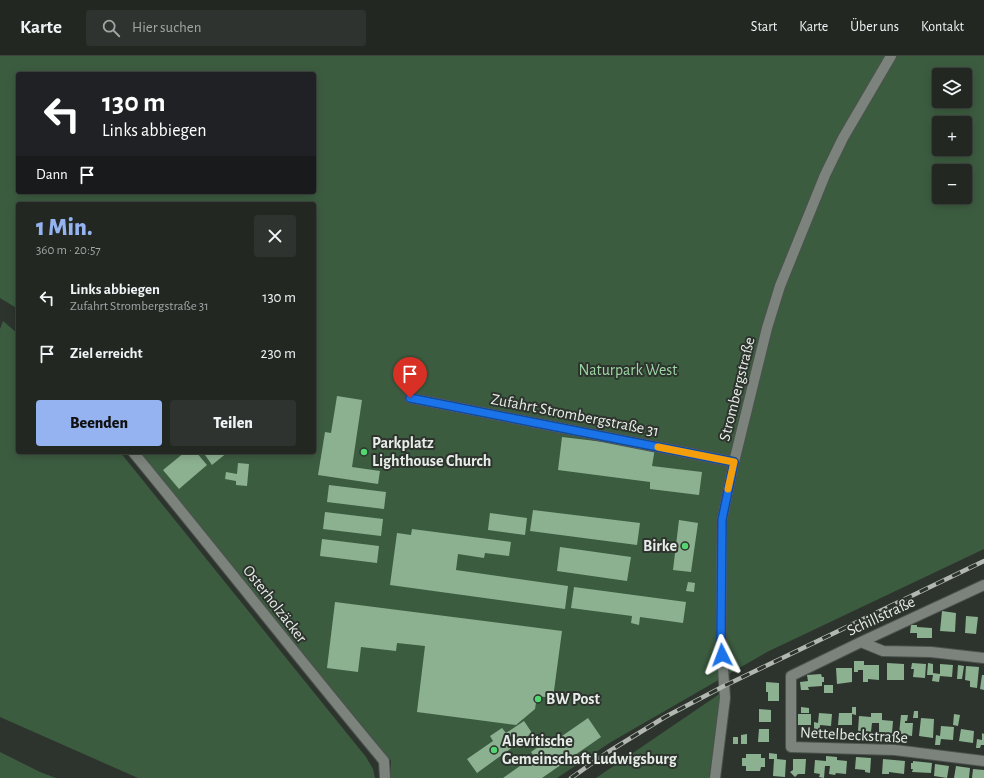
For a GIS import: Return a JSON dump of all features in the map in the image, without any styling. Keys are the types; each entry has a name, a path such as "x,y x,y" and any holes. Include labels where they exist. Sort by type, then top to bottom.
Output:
{"street":[{"name":"Strombergstraße","path":"715,778 725,698 721,639 722,520 734,462 767,328 780,286 825,175 843,138 891,56"},
{"name":"Zufahrt Strombergstraße 31","path":"410,398 734,462"},
{"name":"Osterholzäcker","path":"134,454 384,761 385,778"},
{"name":"Schillstraße","path":"791,676 984,585"},
{"path":"861,642 883,651 931,652 984,658"},
{"name":"Nettelbeckstraße","path":"791,676 791,747 895,750 984,761"}],"green space":[{"name":"Naturpark West","path":"0,56 984,56 984,549 767,652 611,742 557,778 390,778 391,761 140,454 316,454 316,202 16,202 16,308 0,298"},
{"path":"3,321 16,332 16,454 122,454 366,757 373,769 375,778 138,778 0,717 0,329"},
{"path":"721,693 709,778 596,778"},
{"path":"0,752 40,772 56,778 0,778"}],"building":[{"path":"337,396 362,400 352,467 380,471 378,484 318,475 325,432 331,433"},
{"path":"562,437 655,448 652,466 702,472 699,495 650,489 650,482 558,470"},
{"path":"183,454 198,454 207,465 179,489 163,470"},
{"path":"204,454 226,454 212,465"},
{"path":"238,463 249,464 247,486 236,485 236,481 225,479 226,472 237,474"},
{"path":"329,485 386,492 384,509 327,502"},
{"path":"533,510 640,523 637,545 530,531"},
{"path":"325,512 383,519 381,536 323,529"},
{"path":"490,513 527,518 525,535 488,530"},
{"name":"Birke","path":"679,520 698,523 691,572 673,570"},
{"path":"412,529 511,542 509,556 485,553 484,558 458,554 456,570 568,586 565,609 390,585 397,533 411,535"},
{"path":"322,539 379,546 377,563 320,556"},
{"path":"560,547 631,557 627,581 557,571"},
{"path":"688,582 695,583 694,592 686,591"},
{"path":"574,587 686,602 683,623 640,617 639,625 631,623 632,616 571,608"},
{"path":"335,602 562,631 553,698 537,696 535,709 516,725 417,712 425,646 397,643 396,651 361,647 358,672 327,668"},
{"path":"942,611 956,613 955,632 940,631"},
{"path":"966,616 978,617 976,634 965,633"},
{"path":"911,625 932,628 932,638 917,638 917,633 910,633"},
{"path":"854,661 864,661 864,665 879,665 879,680 868,679 868,682 863,682 863,670 854,672"},
{"path":"887,663 904,664 904,680 887,680"},
{"path":"912,663 926,664 925,678 913,677 914,669 911,669"},
{"path":"928,663 933,664 933,673 940,674 940,664 953,665 952,677 940,676 939,682 932,681 933,675 927,675"},
{"path":"958,665 964,666 962,679 957,679"},
{"path":"966,666 979,667 977,688 970,687 970,681 965,680"},
{"path":"836,668 852,668 852,682 837,684"},
{"path":"821,674 822,677 824,677 822,686 808,687 809,690 801,690 800,682 808,681 807,675"},
{"path":"982,675 984,675 984,690 980,689"},
{"path":"766,682 779,683 779,701 768,701"},
{"path":"824,685 833,685 833,693 824,693"},
{"path":"801,707 809,708 809,713 801,713"},
{"path":"852,707 856,707 856,715 852,714 852,725 838,725 839,713 852,713"},
{"path":"759,709 771,710 771,722 759,722"},
{"path":"914,711 918,711 918,718 913,718"},
{"path":"819,713 832,714 831,726 820,725 820,732 814,731 814,722 818,723"},
{"path":"871,713 882,713 882,720 893,721 892,733 879,732 879,723 872,723 871,732 858,731 859,716 871,717"},
{"path":"798,714 811,714 811,725 798,725"},
{"path":"954,714 960,715 958,726 953,725"},
{"path":"901,715 908,715 905,723 913,723 912,736 899,734"},
{"path":"588,718 601,737 542,778 503,778 534,756 531,752 549,739 552,743"},
{"path":"921,718 934,719 933,738 919,736"},
{"name":"Alevitische Gemeinschaft Ludwigsburg","path":"524,721 532,733 477,773 467,759 493,741 490,736 502,728 506,733"},
{"path":"941,726 954,727 953,740 941,739 940,745 935,745 936,735 940,736"},
{"path":"759,729 769,729 769,742 758,742"},
{"path":"961,729 974,731 973,743 959,741"},
{"path":"982,733 984,734 984,745 981,745 980,748 976,748 977,739 982,740"},
{"path":"747,734 747,744 741,744 741,735"},
{"path":"733,737 738,737 738,744 733,744"},
{"path":"769,753 777,754 777,759 786,760 785,777 773,776 774,759 769,759"},
{"path":"746,754 761,754 761,758 765,758 765,767 761,767 760,771 746,771 746,766 742,766 742,758 746,758"},
{"path":"826,756 837,757 837,760 847,761 846,774 829,774 830,766 825,766 824,778 819,777 820,774 814,773 815,760 826,761"},
{"path":"856,757 871,758 870,773 865,772 865,770 855,769"},
{"path":"793,759 806,759 805,774 798,774 795,777 790,772 793,770"},
{"path":"883,759 905,761 904,774 889,772 889,774 882,774"},
{"path":"913,761 932,763 931,773 912,772 913,769 911,769 911,763 913,763"},
{"path":"935,764 949,766 947,778 934,776"},
{"path":"956,766 970,768 969,778 954,778"},
{"path":"973,769 984,770 984,778 972,778"}],"railway":[{"path":"571,778 608,752 665,717 724,686 984,561"}],"slow traffic":[{"path":"658,447 734,462 728,489"}],"place":[{"name":"Parkplatz Lighthouse Church","path":"364,452"},
{"name":"Birke","path":"685,546"},
{"name":"BW Post","path":"538,699"},
{"name":"Alevitische Gemeinschaft Ludwigsburg","path":"494,750"}],"route":[{"path":"410,398 734,462 722,520 722,655"}]}
